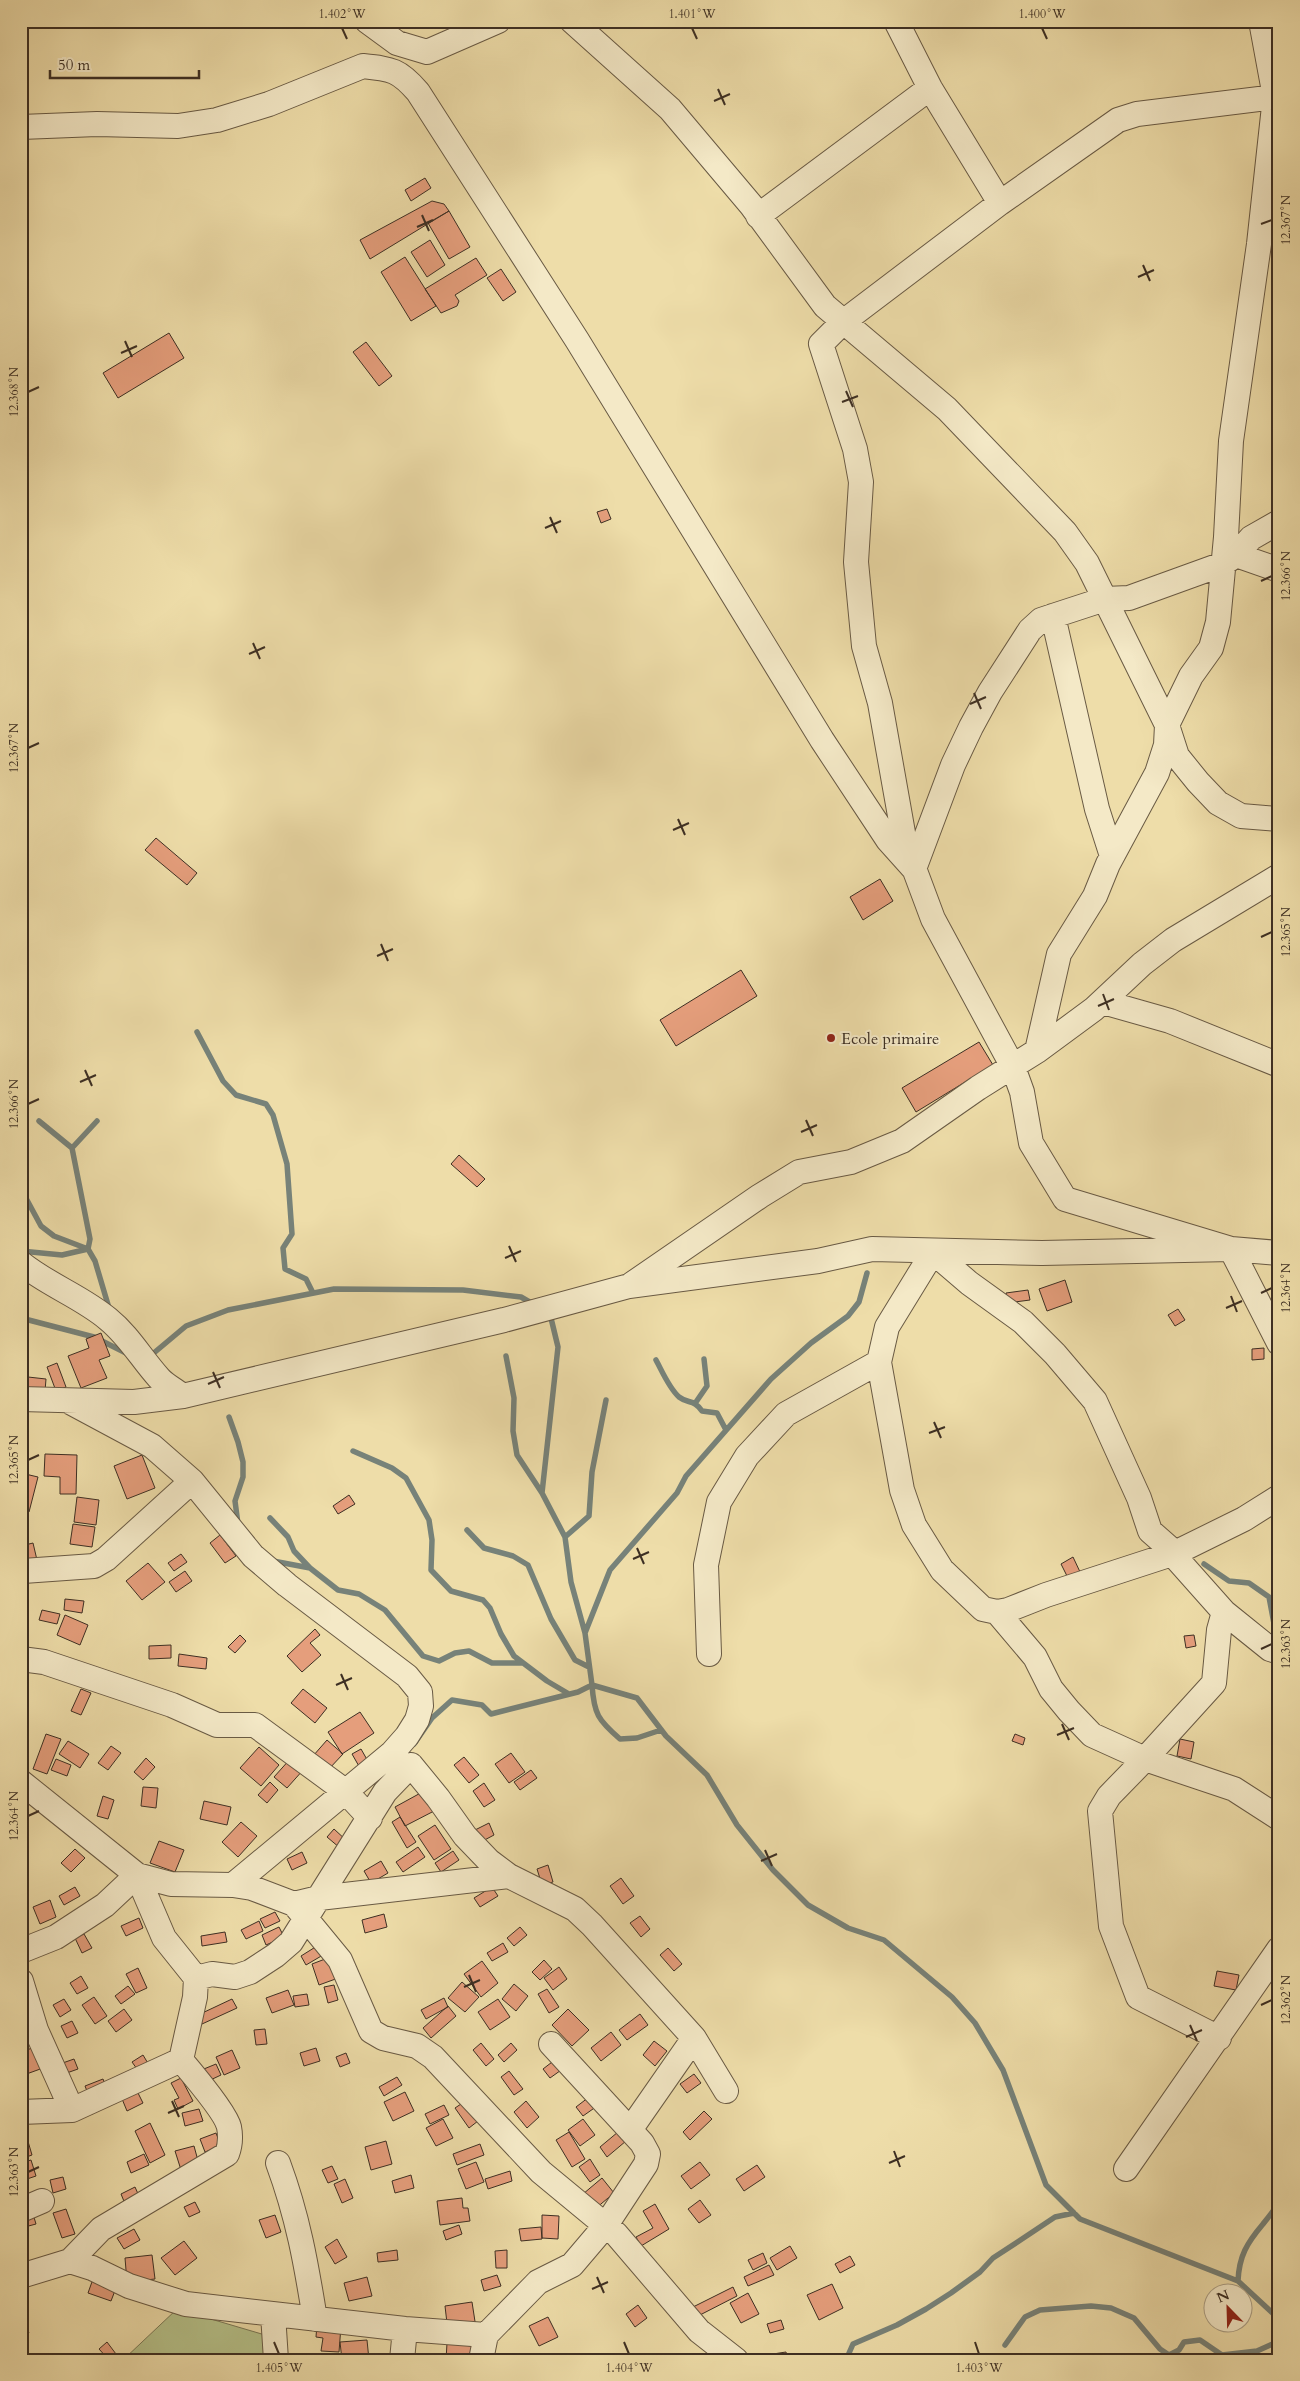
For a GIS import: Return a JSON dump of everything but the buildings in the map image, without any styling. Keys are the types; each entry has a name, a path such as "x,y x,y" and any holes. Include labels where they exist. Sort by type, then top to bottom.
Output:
{"street":[{"path":"367,21 397,43 427,52 498,21"},
{"path":"572,21 670,110 751,205 824,306 947,409 1065,532 1087,563 1167,726 1177,756 1218,803 1241,816 1279,819"},
{"path":"896,21 930,88 1000,203"},
{"path":"1037,1051 1058,954 1095,896 1112,856 1162,763 1166,745 1167,726 1191,676 1211,648 1218,622 1229,559 1226,537 1231,441 1259,244 1275,97 1261,21"},
{"path":"21,127 97,124 178,126 233,116 364,66 384,68 404,75 418,92 577,340 822,740 888,840 914,869"},
{"path":"758,216 930,88"},
{"path":"1275,97 1128,117 1079,146 1000,203 843,322 821,344 856,457 861,482 856,562 864,646 880,703 905,844 933,919 1013,1067 1022,1092 1031,1143 1065,1199 1232,1249 1279,1343"},
{"path":"914,869 953,765 990,692 1025,635 1041,620 1105,599 1129,598 1229,559 1252,538 1279,522"},
{"path":"1229,559 1279,570"},
{"path":"1053,616 1097,809 1112,856"},
{"path":"629,1286 798,1172 851,1162 902,1141 978,1088 1037,1051 1103,1002 1142,964 1173,940 1279,876"},
{"path":"1103,1002 1170,1021 1279,1066"},
{"path":"21,1399 134,1402 183,1396 504,1320 629,1286 818,1261 872,1249 933,1252 1042,1253 1232,1249 1279,1253"},
{"path":"933,1252 886,1327 879,1362 902,1490 914,1525 942,1570 983,1609 997,1612 1008,1610 1046,1595 1175,1553 1244,1518 1279,1497"},
{"path":"933,1252 970,1283 1023,1322 1055,1354 1095,1401 1139,1498 1150,1531 1175,1553 1176,1558 1224,1612 1270,1649 1279,1652"},
{"path":"21,1263 38,1277 87,1303 109,1320 136,1347 160,1379 183,1396"},
{"path":"709,1654 706,1565 719,1502 747,1456 786,1414 879,1362"},
{"path":"66,1400 152,1446 192,1481 253,1556 287,1585 407,1676 420,1692 421,1706 417,1720 407,1736 392,1753 233,1885"},
{"path":"21,1569 23,1571 94,1566 106,1559 192,1481"},
{"path":"997,1612 1035,1657 1051,1689 1092,1735 1146,1759 1234,1789 1279,1818"},
{"path":"1218,2038 1138,1997 1111,1926 1100,1810 1109,1796 1146,1759 1214,1683 1219,1630 1224,1612"},
{"path":"21,1659 44,1662 163,1702 217,1725 255,1725 344,1791 370,1818"},
{"path":"196,1978 212,1974 235,1977 250,1972 276,1955 291,1942 306,1907 370,1818 386,1792 411,1765 438,1798 465,1836 489,1861 509,1876 575,1909 694,2038 726,2091"},
{"path":"21,1782 137,1875 171,1884 233,1885 252,1888 306,1907 509,1876"},
{"path":"21,1951 56,1936 106,1905 137,1875"},
{"path":"137,1875 164,1938 196,1978 181,2060"},
{"path":"306,1907 340,1960 371,2031 382,2038 417,2046 433,2057 541,2172 616,2234 699,2331 736,2360"},
{"path":"1126,2169 1279,1948"},
{"path":"21,1981 36,2030 72,2110"},
{"path":"630,2130 694,2038"},
{"path":"481,2360 486,2335 538,2282 572,2265 606,2225 646,2164 648,2154 642,2143 551,2044"},
{"path":"21,2112 72,2110 181,2060"},
{"path":"21,2276 70,2261 101,2229 227,2154 230,2144 229,2126 201,2083 181,2060"},
{"path":"278,2163 293,2204 301,2235 315,2319"},
{"path":"70,2261 92,2268 129,2286 186,2304 405,2329 486,2335"},
{"path":"273,2314 276,2360"},
{"path":"402,2360 405,2329"}],"green space":[{"path":"177,2309 282,2340 283,2360 123,2360"}],"waterway":[{"path":"197,1032 223,1081 236,1095 266,1104 273,1115 287,1164 292,1234 283,1248 285,1269 306,1279 313,1293"},
{"path":"39,1121 72,1148"},
{"path":"21,1251 62,1255 88,1249 90,1239 72,1148 97,1121"},
{"path":"21,1189 41,1226 54,1236 88,1249 95,1261 109,1308"},
{"path":"585,1633 610,1570 677,1493 686,1476 771,1379 811,1343 848,1316 859,1302 867,1273"},
{"path":"149,1357 186,1326 228,1310 334,1289 463,1290 521,1297 533,1304"},
{"path":"550,1314 558,1347 542,1493 565,1537 571,1582 585,1633 592,1685 637,1698 666,1736 707,1775 737,1825 773,1870 808,1905 848,1928 884,1940 952,1997 975,2023 1003,2070 1046,2185 1080,2219 1238,2281 1279,2319"},
{"path":"21,1318 94,1337 128,1354"},
{"path":"506,1356 514,1398 513,1431 517,1455 542,1493"},
{"path":"696,1402 707,1386 704,1359"},
{"path":"656,1360 675,1393 682,1399 694,1403 702,1411 717,1413 726,1430"},
{"path":"565,1537 589,1516 592,1472 606,1400"},
{"path":"229,1417 243,1462 243,1477 235,1501 238,1524"},
{"path":"353,1451 392,1468 406,1478 429,1520 432,1540 431,1570 451,1591 483,1600 490,1608 501,1634 514,1656 547,1681 569,1694"},
{"path":"270,1518 288,1537 294,1551 310,1568"},
{"path":"467,1530 484,1548 513,1556 528,1565 551,1619 575,1660 589,1667"},
{"path":"273,1561 310,1568 338,1590 359,1594 385,1610 423,1656 439,1661 455,1653 469,1651 492,1663 523,1663"},
{"path":"1204,1564 1229,1581 1249,1583 1269,1597 1275,1629 1279,1634"},
{"path":"414,1744 432,1718 452,1700 482,1705 491,1714 578,1692 592,1685 598,1716 620,1739 637,1738 661,1730"},
{"path":"1238,2281 1240,2264 1245,2250 1252,2237 1279,2201"},
{"path":"846,2360 853,2344 897,2325 926,2309 980,2272 993,2258 1055,2217 1074,2213"},
{"path":"1005,2345 1025,2317 1040,2310 1091,2306 1111,2308 1134,2318 1160,2349 1169,2355 1179,2350 1184,2342 1200,2340 1222,2355 1257,2351 1279,2341"}],"place":[{"name":"Ecole primaire","path":"831,1038"}]}
